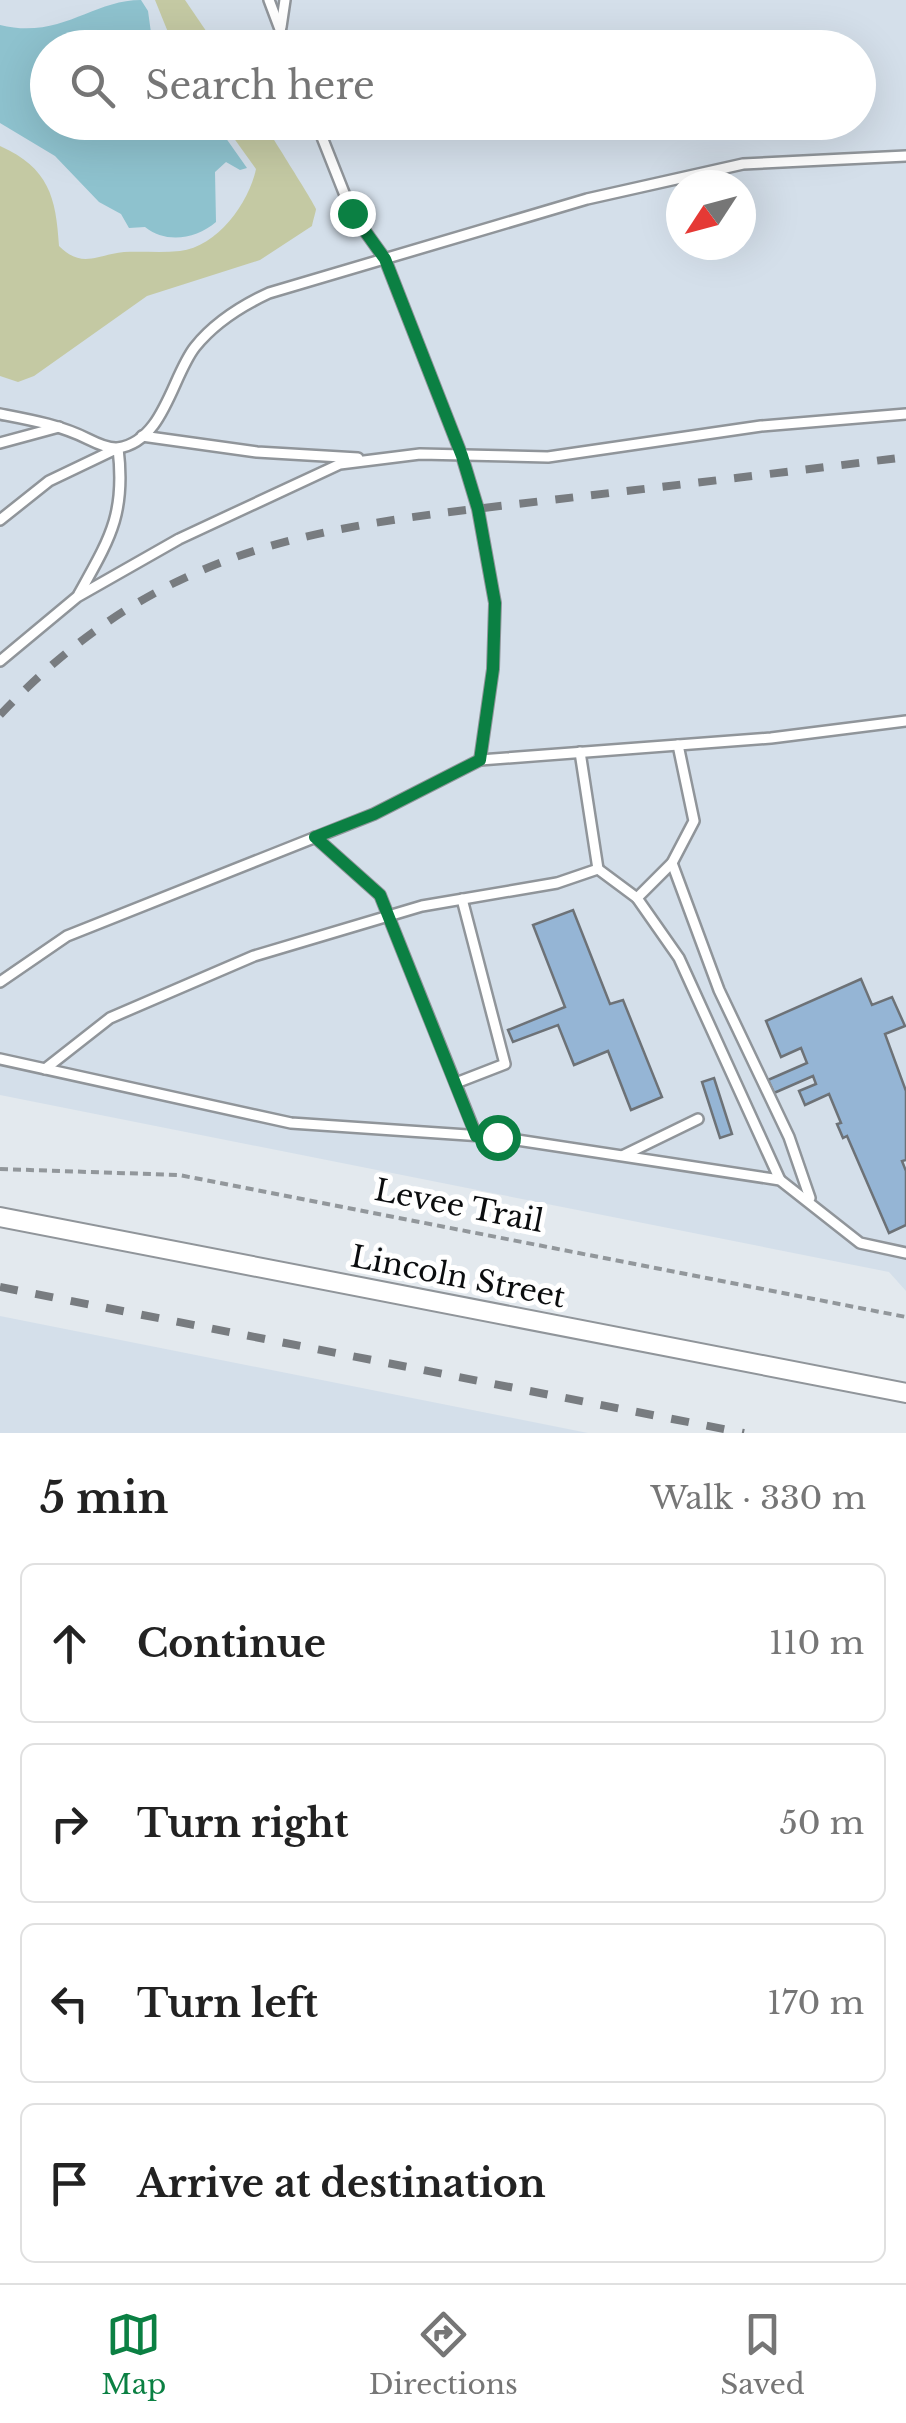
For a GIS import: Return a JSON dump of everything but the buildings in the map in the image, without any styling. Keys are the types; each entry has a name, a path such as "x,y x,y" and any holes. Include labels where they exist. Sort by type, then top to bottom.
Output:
{"street":[{"name":"Lincoln Street","path":"0,1217 906,1392"}],"lane":[{"path":"269,0 280,29"},
{"path":"280,29 285,0"},
{"path":"323,140 352,213 385,259 462,456 478,509 495,603 493,669 480,760"},
{"path":"0,520 49,481 142,436 175,392 192,350 240,306 587,199 743,164 906,156"},
{"path":"0,414 62,426 98,444 118,448"},
{"path":"142,436 257,452 374,458 548,457 761,426 906,414"},
{"path":"0,443 62,426"},
{"path":"77,597 118,513 124,492 118,448"},
{"path":"0,661 77,597 180,539 307,477 374,458"},
{"path":"0,982 67,936 374,814 480,760 678,745 906,721"},
{"path":"637,898 672,863 694,821 678,745"},
{"path":"580,752 598,869 637,898 679,958 780,1180"},
{"path":"315,837 371,884 391,916 476,1136"},
{"path":"672,863 718,990 789,1138 811,1201"},
{"path":"46,1069 110,1018 254,956 391,916 557,883 598,869"},
{"path":"456,1083 505,1064 462,900"},
{"path":"0,1060 291,1123 476,1136 780,1180 860,1243 906,1253"},
{"path":"622,1156 698,1119"}],"path":[{"name":"Levee Trail","path":"0,1169 179,1175 906,1317"}],"shaded area":[{"path":"0,0 906,0 906,1291 889,1272 0,1095"},
{"path":"0,1316 588,1433 0,1433"}],"green space":[{"path":"155,0 185,0 205,30 167,30"},
{"path":"235,140 274,140 316,209 312,226 260,260 147,296 34,376 18,382 0,376 0,146 39,174 52,199 59,246 82,259 194,248 218,232 239,209 256,169"}],"water":[{"path":"141,0 148,11 151,30 30,30 30,140 227,140 247,168 240,170 226,162 215,172 216,222 190,236 162,236 145,227 129,228 121,214 99,202 55,156 0,123 0,25 21,28 58,24 123,2"}],"railway":[{"path":"0,715 63,656 125,611 188,576 253,551 392,520 906,457"},
{"path":"0,1287 744,1433"}],"route":[{"path":"352,213 385,259 462,456 478,509 495,603 493,669 480,760 374,814 315,837 380,895 476,1136 497,1137"}]}
